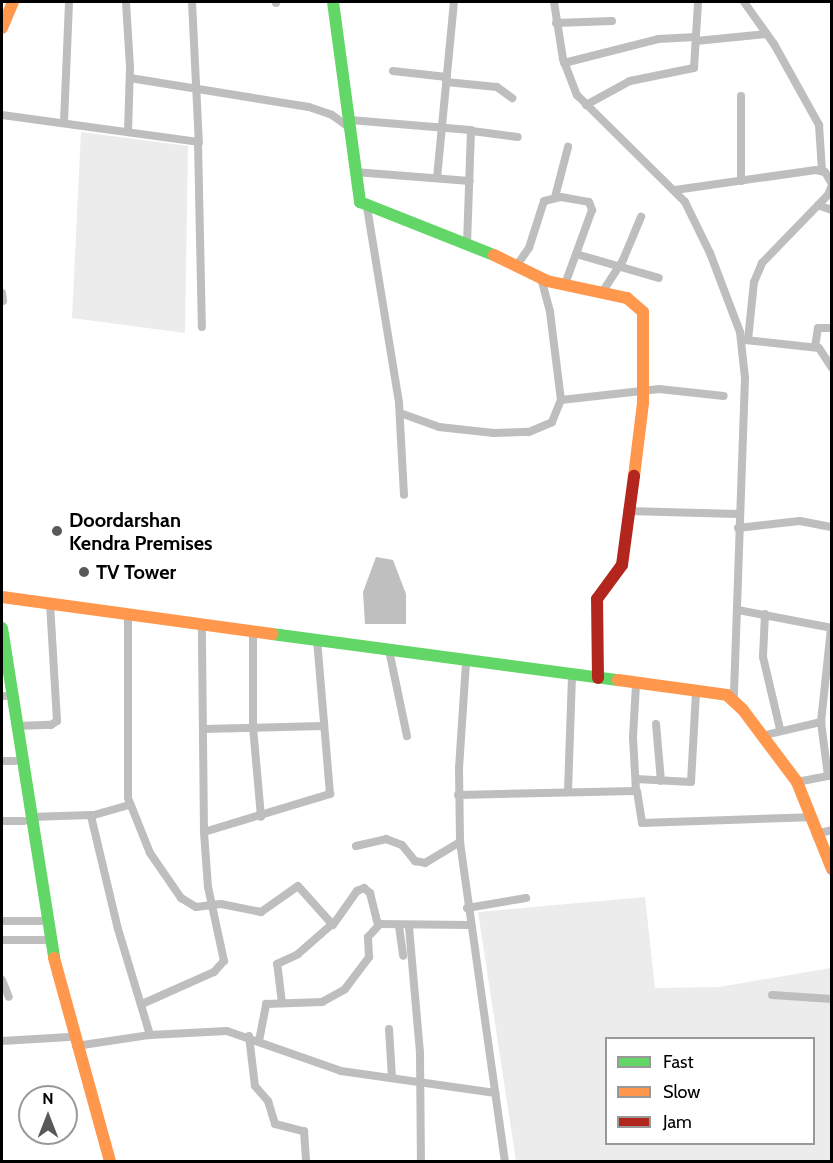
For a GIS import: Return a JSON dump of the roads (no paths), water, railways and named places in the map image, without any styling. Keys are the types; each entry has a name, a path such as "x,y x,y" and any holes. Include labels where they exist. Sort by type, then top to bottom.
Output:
{"street":[{"path":"2,8 4,2"},
{"path":"2,28 13,2"},
{"path":"64,122 69,2"},
{"path":"126,2 130,78 128,130"},
{"path":"192,2 199,144 202,327"},
{"path":"333,2 351,125 358,197 368,207 467,242 541,278 565,285 603,291 635,302 643,312 643,391 621,568 603,586 597,599 598,678"},
{"path":"437,178 454,2"},
{"path":"554,2 564,63 572,85 586,105 675,190 691,213 710,253 745,340"},
{"path":"586,105 630,81 693,69 698,2"},
{"path":"744,2 767,34 819,125 822,170 831,185 818,206 762,263 754,282 745,340 734,700 797,782 831,869"},
{"path":"556,23 612,21"},
{"path":"564,63 658,39 767,34"},
{"path":"393,71 497,87 512,98"},
{"path":"130,78 309,107 351,125 442,126 518,137"},
{"path":"741,96 741,181"},
{"path":"2,116 188,138 199,144"},
{"path":"467,242 472,131"},
{"path":"555,197 568,147"},
{"path":"675,190 822,170"},
{"path":"355,172 470,182"},
{"path":"518,265 529,248 542,204 555,197 592,204 565,285"},
{"path":"818,206 831,210"},
{"path":"368,207 400,413 404,495"},
{"path":"603,291 619,266 641,217"},
{"path":"576,254 659,278"},
{"path":"400,413 439,427 494,433 529,432 552,422 561,400 549,307 541,278"},
{"path":"831,328 818,328 816,347 831,368"},
{"path":"745,340 816,347"},
{"path":"561,400 663,389 724,396"},
{"path":"627,511 738,514"},
{"path":"738,528 800,521 831,527"},
{"path":"2,597 128,617 202,624 466,663 598,678 696,692 734,700"},
{"path":"16,726 51,725 57,721 50,604"},
{"path":"738,610 831,628 821,722 830,776 797,782"},
{"path":"765,614 763,657 780,729"},
{"path":"128,617 125,680 129,805 150,853 171,888 194,906 212,905 263,912 298,886 331,925"},
{"path":"142,1004 223,965 212,905 204,832 202,624"},
{"path":"2,628 44,940 72,1041 110,1161"},
{"path":"253,632 253,727 261,817"},
{"path":"204,832 261,817 330,794 317,640"},
{"path":"389,650 407,736"},
{"path":"466,663 459,795 460,842 469,924 505,1161"},
{"path":"2,671 3,696 15,760 72,1041"},
{"path":"568,791 572,675"},
{"path":"636,685 633,738 642,823 810,817"},
{"path":"636,779 691,782 696,692"},
{"path":"761,736 780,729 821,722"},
{"path":"656,724 661,781"},
{"path":"203,729 323,726"},
{"path":"2,761 15,760"},
{"path":"459,795 637,791"},
{"path":"2,820 91,815 129,805"},
{"path":"91,815 118,929 150,1035"},
{"path":"816,834 831,830"},
{"path":"356,846 386,839 402,846 415,861 425,863 460,842"},
{"path":"282,1003 277,964 297,954 331,925 362,888 369,892 380,924"},
{"path":"467,908 526,898"},
{"path":"2,921 41,921"},
{"path":"380,924 409,927 469,924"},
{"path":"259,1041 265,1006 282,1003 310,1004 339,996 365,964 369,953 368,937 380,924"},
{"path":"399,926 402,956"},
{"path":"409,927 420,1083 421,1161"},
{"path":"2,940 44,940"},
{"path":"2,980 9,997"},
{"path":"772,995 831,999"},
{"path":"388,1029 392,1078"},
{"path":"2,1041 72,1041 227,1031 249,1036 322,1066 495,1093"},
{"path":"249,1036 255,1086 268,1101 274,1124 304,1131 306,1161"}],"place":[{"name":"Doordarshan Kendra Premises","path":"57,531"},
{"name":"TV Tower","path":"84,572"}]}
